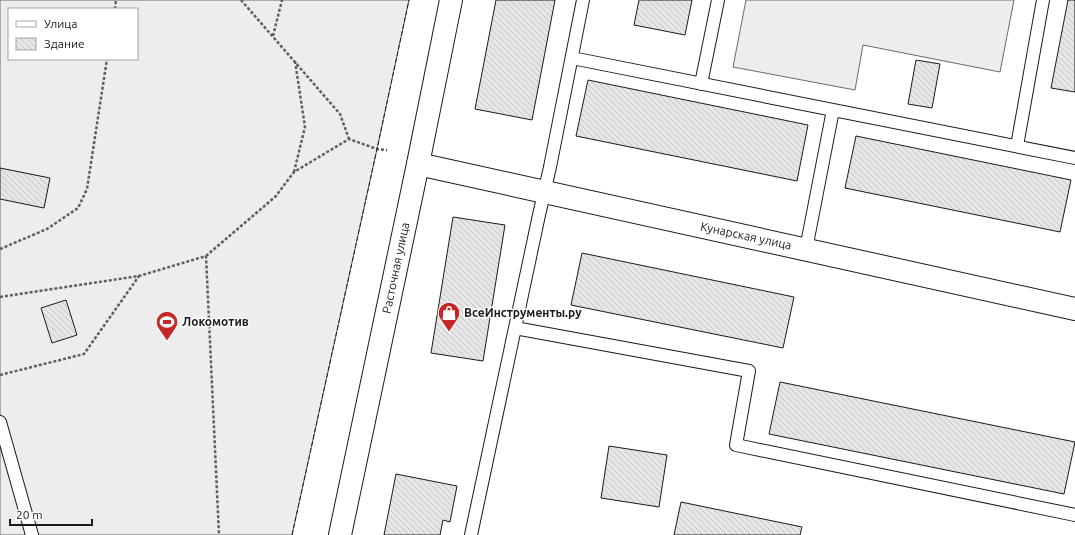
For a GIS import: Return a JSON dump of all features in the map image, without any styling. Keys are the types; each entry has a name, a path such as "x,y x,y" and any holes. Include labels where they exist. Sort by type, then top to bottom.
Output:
{"street":[{"name":"Расточная улица","path":"340,535 451,0"},
{"name":"Кунарская улица","path":"418,164 1075,309"}],"lane":[{"path":"470,535 550,167 583,0"},
{"path":"701,84 718,0"},
{"path":"1017,146 1043,0"},
{"path":"572,58 1075,158"},
{"path":"806,249 833,110"},
{"path":"515,328 749,371 736,445 1075,515"},
{"path":"0,422 31,535"}],"path":[{"path":"241,0 340,114 350,139 377,149 387,150"},
{"path":"273,36 282,0"},
{"path":"0,249 47,229 78,208 87,189 107,60"},
{"path":"294,172 305,127 295,61"},
{"path":"0,297 139,276 206,256 276,196 294,172 350,139"},
{"path":"206,256 219,535"},
{"path":"0,375 84,354 139,276"}],"shaded area":[{"name":"Локомотив","path":"0,0 409,0 292,535 0,535"},
{"path":"746,0 1014,0 1000,72 863,45 855,90 733,67"}],"building":[{"path":"496,0 555,0 532,120 475,109"},
{"path":"639,0 692,0 685,35 634,25"},
{"path":"1068,0 1075,0 1075,92 1051,88"},
{"path":"916,60 940,64 932,108 908,104"},
{"path":"588,80 808,125 797,181 576,136"},
{"path":"856,136 1071,180 1060,232 845,188"},
{"path":"0,168 50,178 44,208 0,199"},
{"path":"453,217 505,225 483,361 431,353"},
{"path":"582,253 794,297 783,348 571,305"},
{"path":"66,300 77,335 52,343 41,308"},
{"path":"780,382 1075,442 1064,494 769,434"},
{"path":"609,446 667,455 659,507 601,498"},
{"path":"396,474 457,486 450,522 443,520 440,535 384,535"},
{"path":"681,502 802,527 800,535 674,535"}],"fence":[{"path":"292,535 409,0"}],"place":[{"name":"ВсеИнструменты.ру","path":"449,332"},
{"name":"Локомотив","path":"167,342"}]}
